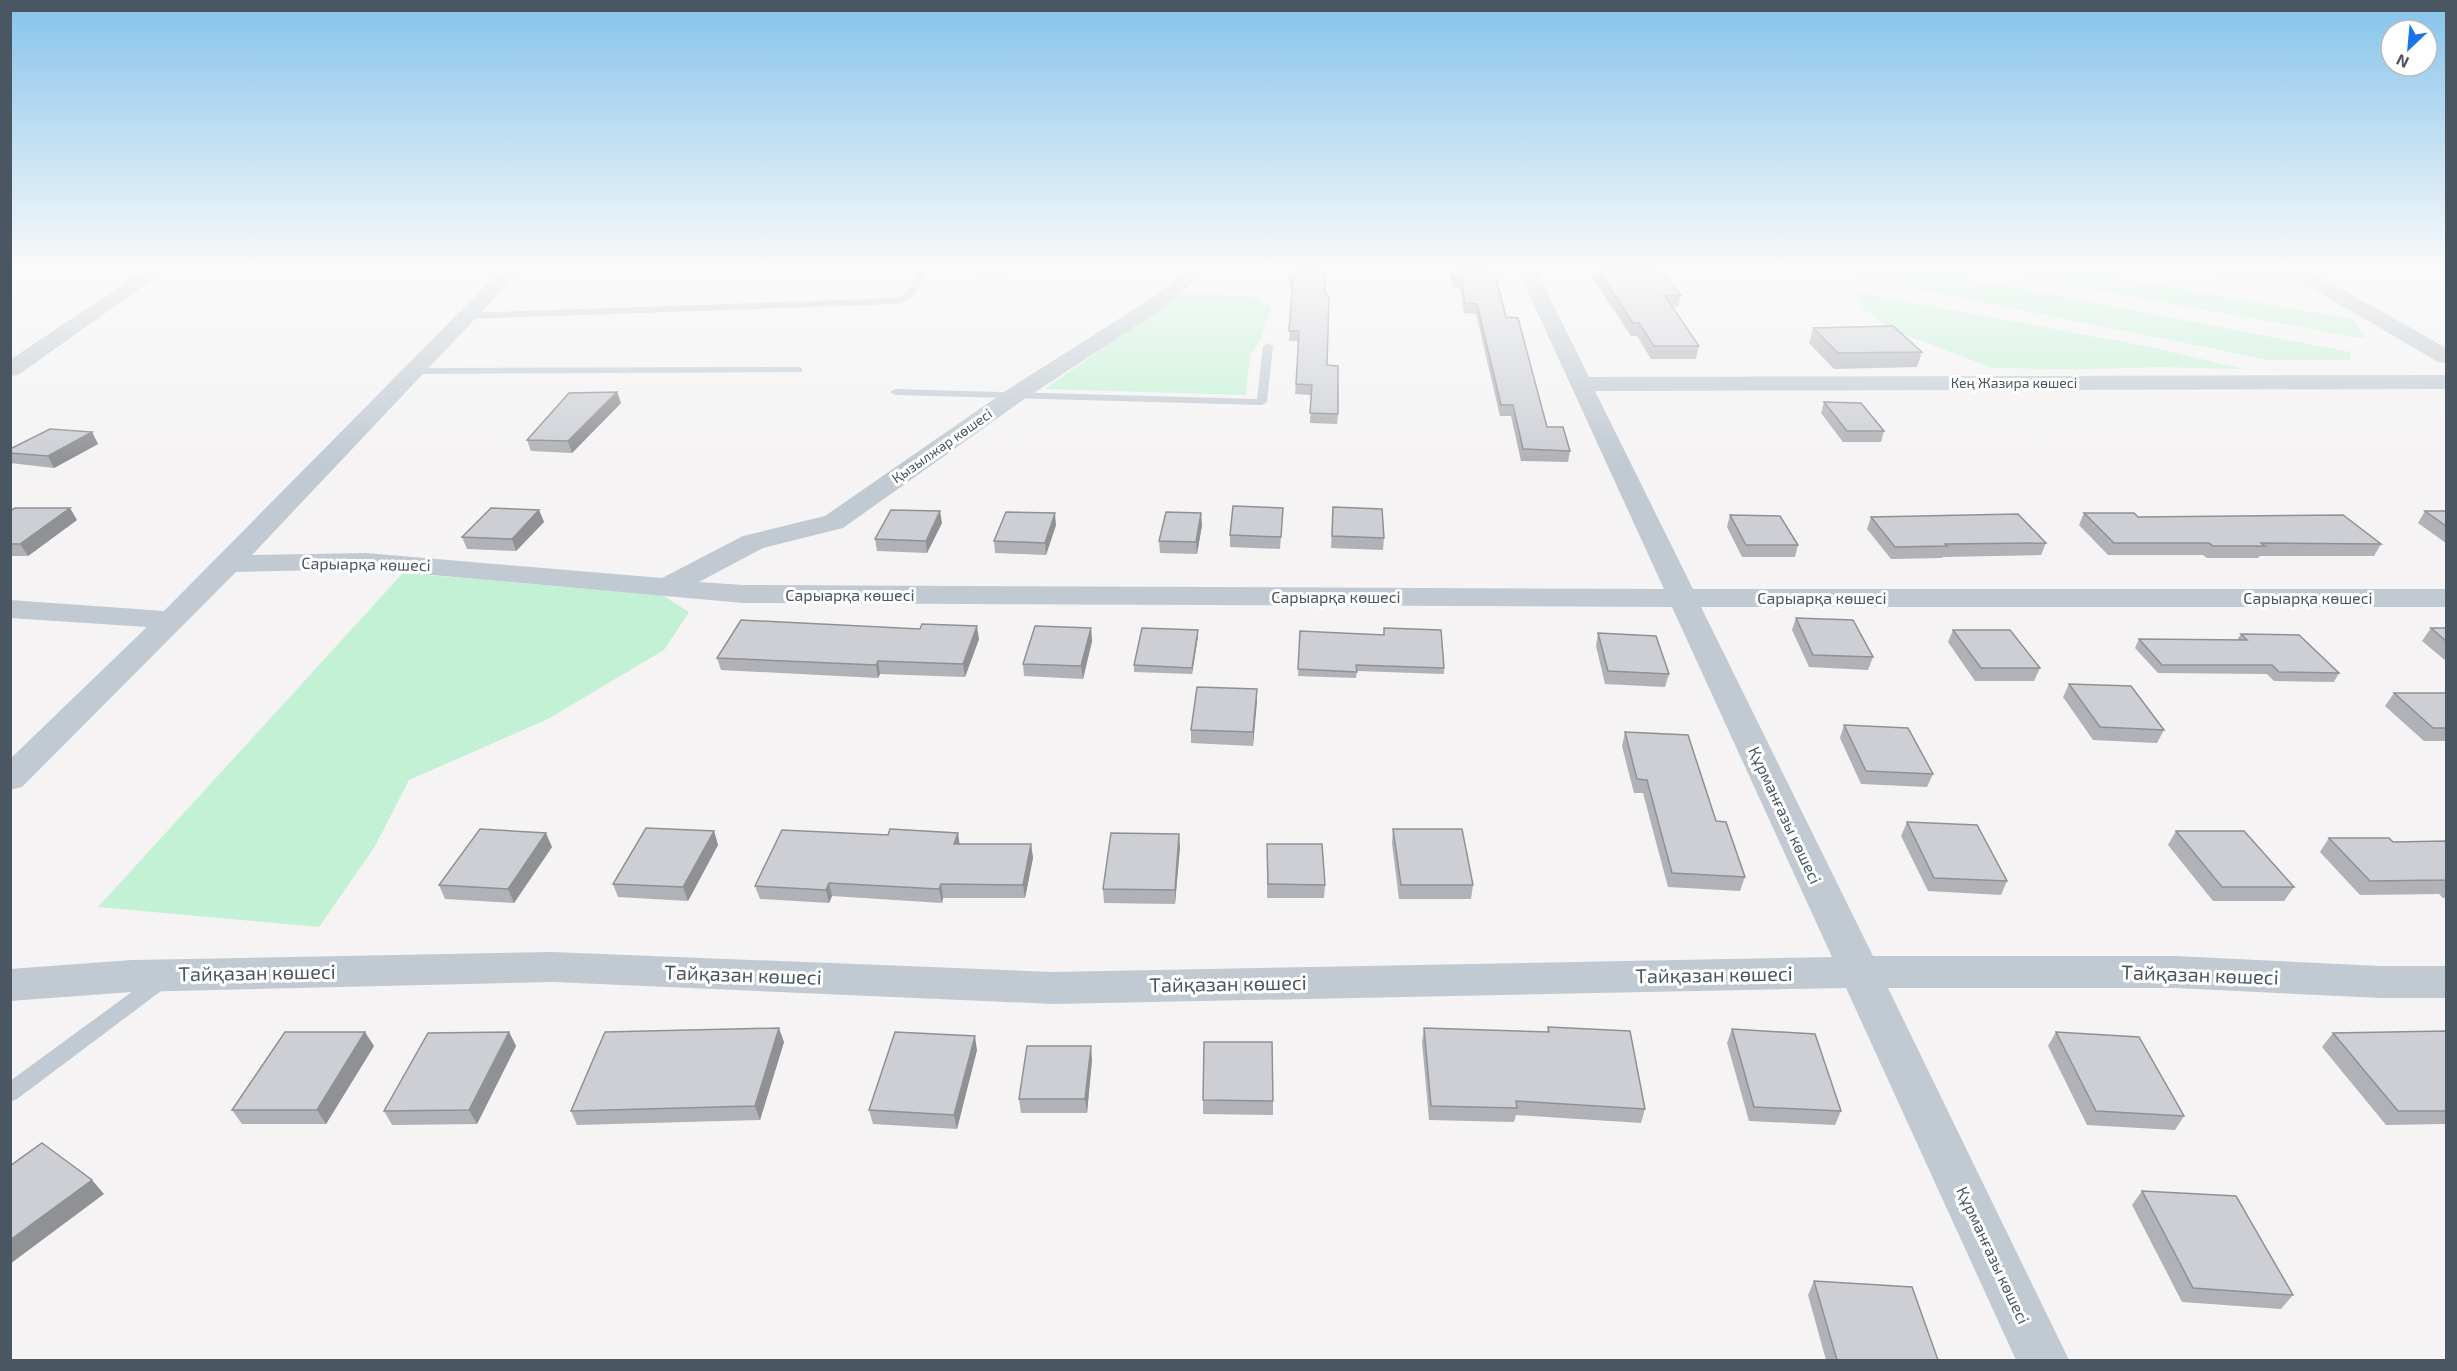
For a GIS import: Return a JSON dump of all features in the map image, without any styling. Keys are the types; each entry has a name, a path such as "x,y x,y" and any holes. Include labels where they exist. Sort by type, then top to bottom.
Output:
{"street":[{"path":"10,370 63,334"},
{"path":"10,779 228,564 449,334"},
{"name":"Қызылжар көшесі","path":"667,587 753,542 834,522 1015,395 1110,334"},
{"name":"Құрманғазы көшесі","path":"1557,334 2043,1360"},
{"path":"2406,334 2446,357"},
{"name":"Кең Жазира көшесі","path":"1581,384 2446,382"},
{"name":"Сарыарқа көшесі","path":"228,564 366,561 755,594 1683,598 2446,598"},
{"path":"10,609 171,620"},
{"name":"Тайқазан көшесі","path":"10,986 169,975 553,968 1054,988 1858,972 2175,972 2380,982 2446,982"}],"lane":[{"path":"895,392 1262,402 1268,346"},
{"path":"413,371 798,370"},
{"path":"10,1093 169,975"}],"green space":[{"path":"1122,334 1263,334 1250,355 1246,395 1045,389"},
{"path":"1904,334 2081,334 2151,347 2243,369 2160,367 1992,368"},
{"path":"2140,334 2256,334 2350,352 2350,360 2269,360"},
{"path":"2339,334 2363,334 2367,339"},
{"path":"403,573 662,595 689,612 664,650 548,719 409,780 374,848 319,927 98,907"}],"building":[{"path":"1299,334 1328,334 1327,365 1338,366 1338,414 1310,413 1312,385 1296,384"},
{"path":"1484,334 1522,334 1547,427 1563,427 1570,451 1523,449 1513,405 1501,405"},
{"path":"1646,334 1691,334 1699,346 1654,346"},
{"path":"1819,334 1902,334 1922,352 1838,353"},
{"path":"617,392 568,441 527,440 569,393"},
{"path":"1824,402 1861,403 1884,431 1847,431"},
{"path":"50,429 92,432 48,456 10,453 10,449"},
{"path":"1233,506 1283,508 1281,537 1230,535"},
{"path":"1333,507 1382,509 1384,538 1332,536"},
{"path":"15,508 70,508 20,544 10,544 10,511"},
{"path":"491,508 539,510 512,539 462,537"},
{"path":"891,510 940,511 926,541 875,539"},
{"path":"2425,511 2446,511 2446,526"},
{"path":"1006,512 1055,513 1045,543 994,541"},
{"path":"1166,512 1201,513 1196,542 1159,541"},
{"path":"2084,513 2134,513 2138,517 2343,515 2381,544 2261,543 2265,546 2213,546 2209,543 2114,543"},
{"path":"2018,514 2046,543 1895,547 1871,517"},
{"path":"1730,515 1780,516 1798,545 1746,545"},
{"path":"1796,618 1853,620 1873,657 1813,655"},
{"path":"741,620 920,629 922,624 977,626 963,664 878,661 876,665 717,658"},
{"path":"1035,626 1091,628 1081,666 1023,664"},
{"path":"1142,628 1198,630 1192,668 1134,665"},
{"path":"1384,628 1441,630 1444,668 1356,665 1357,672 1298,669 1300,631 1384,635"},
{"path":"2431,628 2446,628 2446,641"},
{"path":"1953,630 2010,630 2040,668 1981,668"},
{"path":"1598,633 1656,636 1669,674 1608,671"},
{"path":"2241,634 2299,635 2339,673 2279,672 2272,665 2162,665 2139,639 2247,640"},
{"path":"2069,684 2131,686 2164,730 2100,727"},
{"path":"1197,687 1257,689 1253,732 1191,730"},
{"path":"2394,693 2446,693 2446,728 2433,728"},
{"path":"1844,725 1908,728 1933,774 1866,771"},
{"path":"1625,732 1688,735 1716,821 1726,822 1745,877 1672,873 1647,780 1637,779"},
{"path":"1907,822 1977,825 2007,881 1934,878"},
{"path":"646,828 714,831 683,887 613,884"},
{"path":"480,829 546,833 508,889 439,885"},
{"path":"890,829 958,833 954,844 1031,844 1023,885 941,884 939,889 829,883 826,890 755,886 782,830 888,835"},
{"path":"1393,829 1462,829 1473,885 1401,885"},
{"path":"2176,831 2244,831 2294,887 2222,887"},
{"path":"1111,833 1179,834 1175,890 1103,889"},
{"path":"2329,838 2389,838 2393,842 2446,841 2446,880 2370,881"},
{"path":"1267,844 1322,844 1325,885 1268,884"},
{"path":"1548,1027 1630,1031 1645,1109 1516,1101 1517,1108 1431,1106 1424,1028 1549,1032"},
{"path":"779,1028 755,1106 571,1111 605,1032"},
{"path":"1732,1029 1815,1034 1841,1111 1754,1107"},
{"path":"2446,1031 2446,1111 2398,1111 2333,1033"},
{"path":"285,1032 365,1032 317,1110 232,1110"},
{"path":"509,1032 469,1110 384,1111 428,1033"},
{"path":"895,1032 975,1036 954,1115 869,1110"},
{"path":"2056,1032 2139,1037 2184,1116 2096,1111"},
{"path":"1204,1042 1272,1042 1273,1101 1203,1100"},
{"path":"1027,1046 1091,1046 1085,1099 1019,1099"},
{"path":"42,1143 92,1180 10,1240 10,1166"},
{"path":"2142,1191 2236,1196 2293,1295 2193,1288"},
{"path":"1814,1281 1912,1287 1938,1360 1837,1360"}]}
